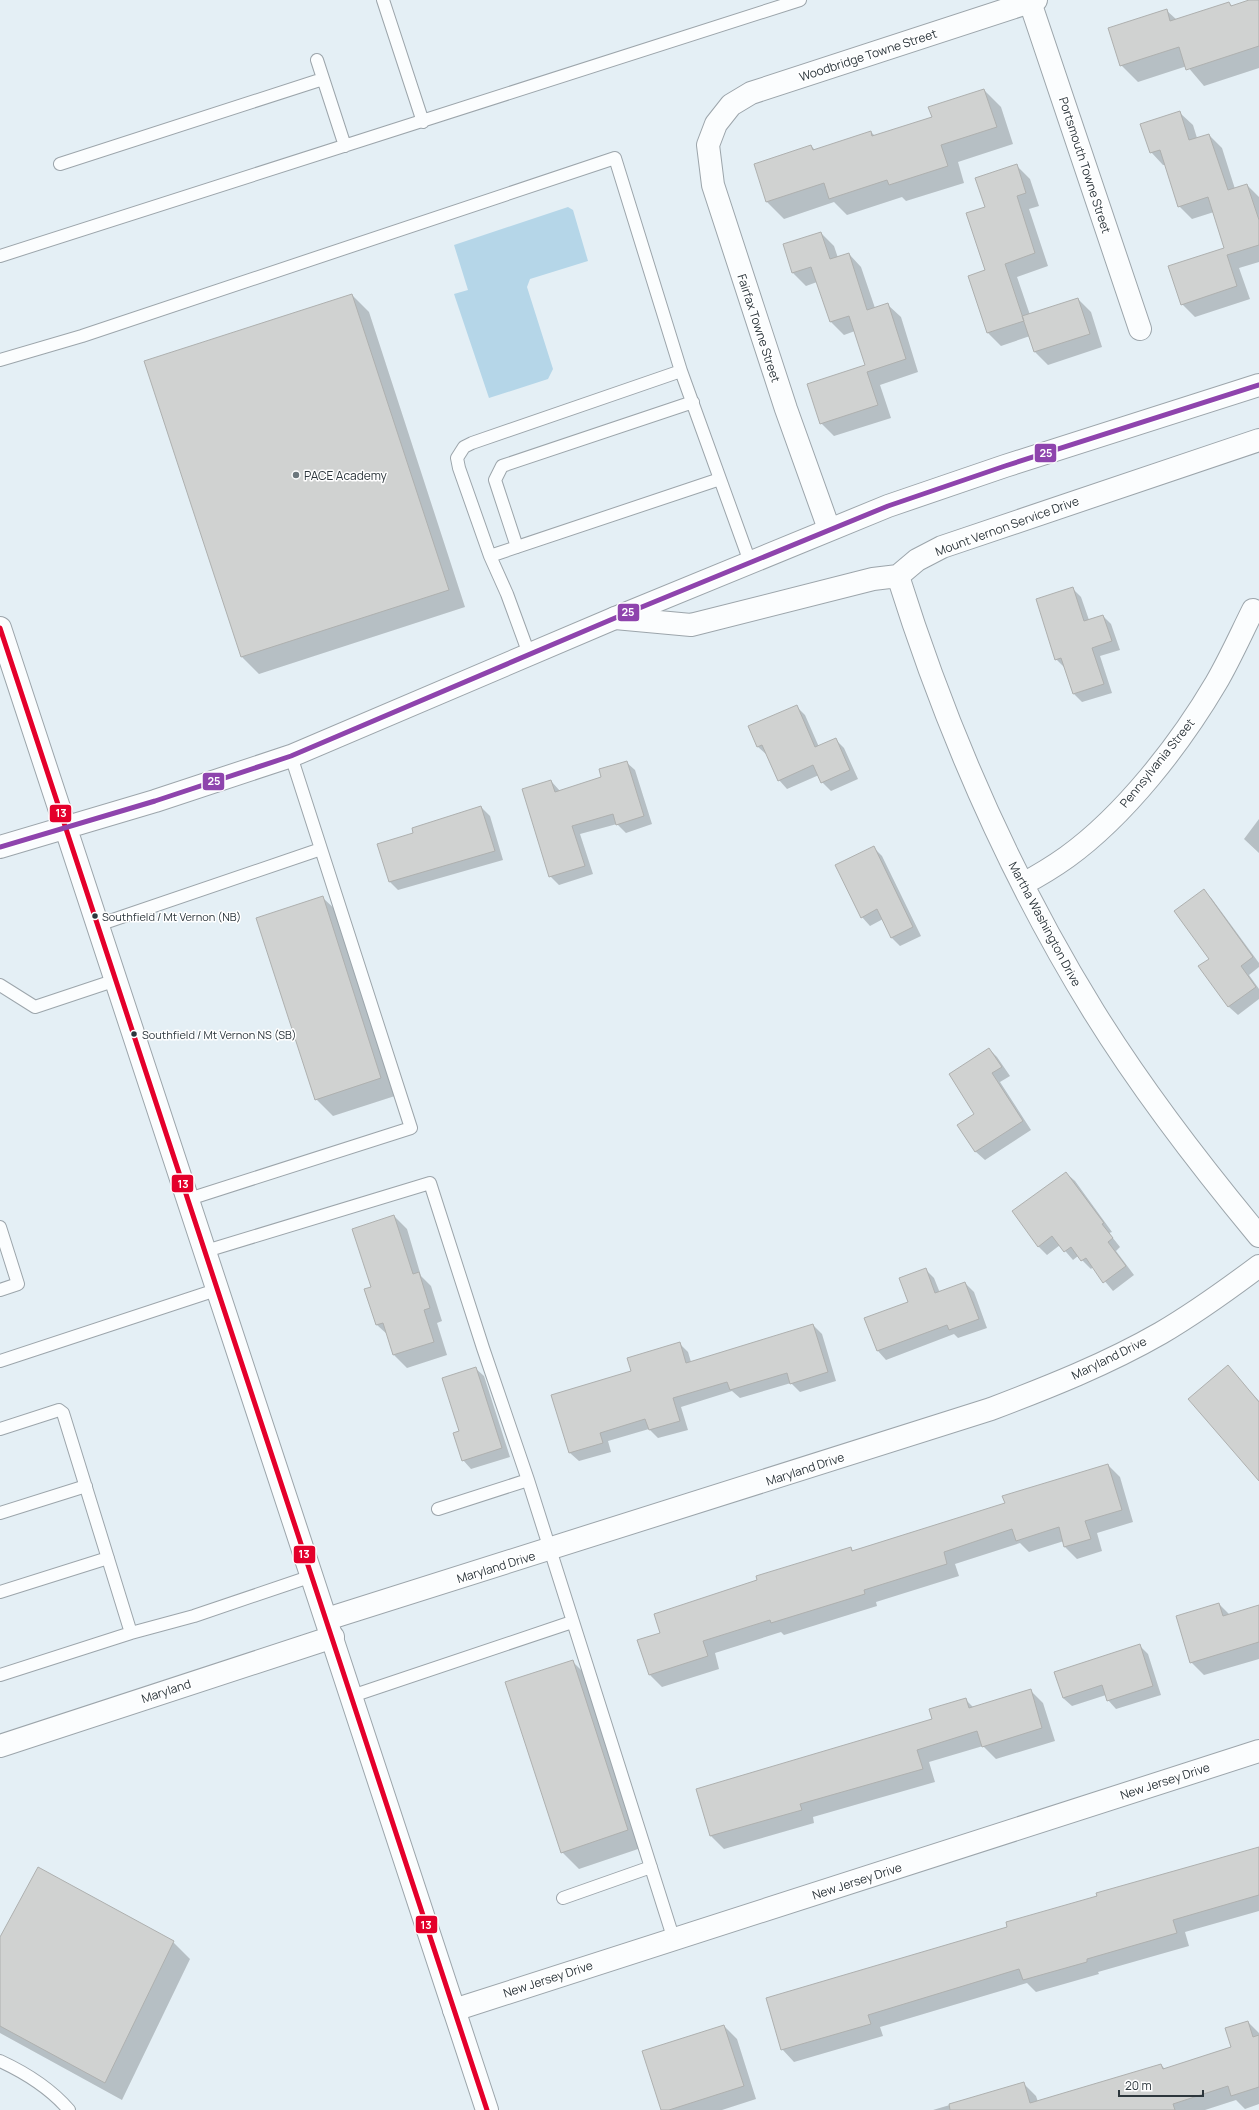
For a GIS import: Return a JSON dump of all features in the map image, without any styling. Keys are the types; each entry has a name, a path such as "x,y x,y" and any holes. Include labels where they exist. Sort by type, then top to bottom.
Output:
{"street":[{"name":"Woodbridge Towne Street","path":"716,124 731,106 751,93 1033,1"},
{"name":"Portsmouth Towne Street","path":"1033,1 1140,329"},
{"name":"Fairfax Towne Street","path":"716,124 708,145 713,185 786,410 830,529"},
{"path":"0,847 66,826 155,801 291,756 529,654 888,506 984,473 1259,385"},
{"name":"Mount Vernon Service Drive","path":"898,576 917,560 942,547 1259,440"},
{"path":"615,618 691,625 873,578 898,576"},
{"name":"Martha Washington Drive","path":"898,576 948,720 987,810 1059,953 1094,1013 1151,1097 1203,1169 1259,1236"},
{"name":"Pennsylvania Street","path":"1023,884 1067,857 1105,826 1135,794 1198,710 1217,682 1253,610"},
{"path":"0,628 219,1289 487,2110"},
{"name":"Maryland Drive","path":"330,1628 550,1550 926,1431 1029,1394 1115,1357 1160,1333 1200,1308 1259,1266"},
{"name":"Maryland","path":"0,1746 330,1628"},
{"name":"New Jersey Drive","path":"454,2010 1259,1751"}],"lane":[{"path":"383,0 423,122"},
{"path":"0,256 423,122 800,0"},
{"path":"317,60 345,146"},
{"path":"60,164 323,79"},
{"path":"0,360 50,346 614,158 681,371 750,562"},
{"path":"529,654 507,594 490,556 459,468 457,458 464,447 681,371"},
{"path":"517,548 495,480 502,466 693,402"},
{"path":"490,556 720,479"},
{"path":"189,1199 411,1128 291,756"},
{"path":"98,925 320,848"},
{"path":"0,985 35,1007 116,980"},
{"path":"206,1251 430,1183 483,1348 528,1480 674,1940"},
{"path":"0,1228 18,1284 0,1290"},
{"path":"0,1360 219,1289"},
{"path":"0,1429 59,1410 63,1413 131,1634"},
{"path":"438,1509 528,1480"},
{"path":"0,1513 86,1486"},
{"path":"0,1592 108,1558"},
{"path":"0,1675 194,1616 312,1576"},
{"path":"352,1696 572,1622"},
{"path":"563,1898 651,1867"},
{"path":"0,2061 33,2078 58,2097 69,2110"}],"shaded area":[{"path":"568,207 573,210 588,261 530,279 527,287 553,369 548,379 489,398 454,294 468,290 454,245"}],"building":[{"path":"1249,0 1259,0 1259,46 1186,70 1179,47 1120,66 1108,28 1167,9 1170,21 1229,2 1231,6"},
{"path":"984,89 997,127 941,145 948,166 889,185 887,180 829,199 824,183 766,202 754,164 811,145 813,150 871,131 872,136 932,117 928,107"},
{"path":"1180,111 1189,140 1209,134 1228,190 1247,184 1259,220 1259,245 1227,255 1237,286 1181,305 1168,266 1224,248 1208,197 1178,207 1160,150 1150,153 1140,124"},
{"path":"1017,164 1026,193 1017,196 1035,253 1005,264 1024,321 987,333 968,276 985,270 966,213 985,207 975,178"},
{"path":"821,232 830,259 849,253 867,310 888,303 906,359 867,372 878,405 820,424 807,384 865,365 849,316 830,322 811,267 792,273 783,244"},
{"name":"PACE Academy","path":"352,294 449,590 241,657 144,361"},
{"path":"1078,298 1090,334 1034,352 1022,316"},
{"path":"1073,587 1084,621 1103,615 1112,641 1092,648 1104,684 1073,694 1061,658 1055,660 1036,599"},
{"path":"797,705 815,747 836,738 850,770 821,783 813,765 778,781 762,745 757,747 748,726"},
{"path":"627,761 644,816 616,825 613,814 572,826 585,866 549,877 522,789 551,780 555,792 601,777 599,769"},
{"path":"481,806 495,851 389,882 377,844 413,833 412,828"},
{"path":"874,846 913,927 891,938 877,909 861,918 835,865"},
{"path":"1204,889 1253,957 1241,966 1256,987 1228,1007 1198,966 1209,959 1174,911"},
{"path":"323,896 381,1078 315,1100 256,918"},
{"path":"989,1048 1002,1067 992,1073 1023,1121 975,1152 957,1125 974,1114 949,1074"},
{"path":"1066,1172 1104,1223 1102,1224 1113,1238 1108,1242 1126,1266 1103,1283 1086,1258 1081,1261 1071,1247 1064,1252 1052,1236 1038,1247 1012,1211"},
{"path":"394,1215 413,1274 419,1272 430,1308 424,1310 434,1342 393,1355 383,1323 376,1325 364,1289 371,1287 352,1229"},
{"path":"926,1268 935,1293 965,1282 979,1319 949,1330 947,1325 877,1351 864,1318 908,1302 899,1278"},
{"path":"813,1324 828,1372 790,1384 787,1373 730,1390 727,1382 673,1398 680,1421 649,1430 645,1419 600,1433 603,1443 569,1453 551,1395 631,1371 627,1358 680,1342 686,1363"},
{"path":"1228,1365 1259,1402 1259,1481 1188,1399"},
{"path":"476,1367 502,1448 462,1461 453,1433 459,1431 442,1378"},
{"path":"1108,1464 1122,1510 1085,1521 1091,1539 1064,1547 1059,1527 1016,1541 1012,1529 944,1552 947,1564 864,1590 865,1594 771,1623 770,1620 703,1641 708,1656 649,1675 637,1640 660,1633 654,1614 757,1580 756,1576 851,1547 852,1551 1005,1503 1002,1496"},
{"path":"1219,1603 1223,1616 1259,1605 1259,1642 1190,1663 1176,1616"},
{"path":"1140,1644 1153,1686 1107,1701 1102,1685 1063,1698 1054,1672"},
{"path":"573,1660 628,1830 561,1853 505,1682"},
{"path":"1031,1689 1042,1728 982,1747 977,1731 917,1750 923,1769 800,1804 802,1810 710,1836 696,1789 932,1719 929,1709 966,1698 969,1708"},
{"path":"1259,1847 1259,1895 1173,1920 1177,1933 1087,1959 1087,1962 1023,1980 1019,1969 868,2015 871,2024 781,2050 766,1998 1007,1927 1006,1922 1097,1896 1096,1893"},
{"path":"38,1867 174,1941 105,2083 0,2026 0,1937"},
{"path":"1248,2021 1253,2037 1259,2035 1259,2087 1231,2096 1228,2086 1173,2104 1175,2110 950,2110 949,2104 1024,2082 1030,2103 1161,2064 1163,2069 1231,2047 1225,2028"},
{"path":"724,2025 744,2086 669,2110 661,2110 642,2051"}],"transit line":[{"name":"25","path":"0,847 155,801 291,756 615,618 888,506 1005,466 1259,385"},
{"name":"13","path":"0,628 487,2110"}],"place":[{"name":"PACE Academy","path":"296,475"},
{"name":"Southfield / Mt Vernon (NB)","path":"95,916"},
{"name":"Southfield / Mt Vernon NS (SB)","path":"134,1034"}]}
